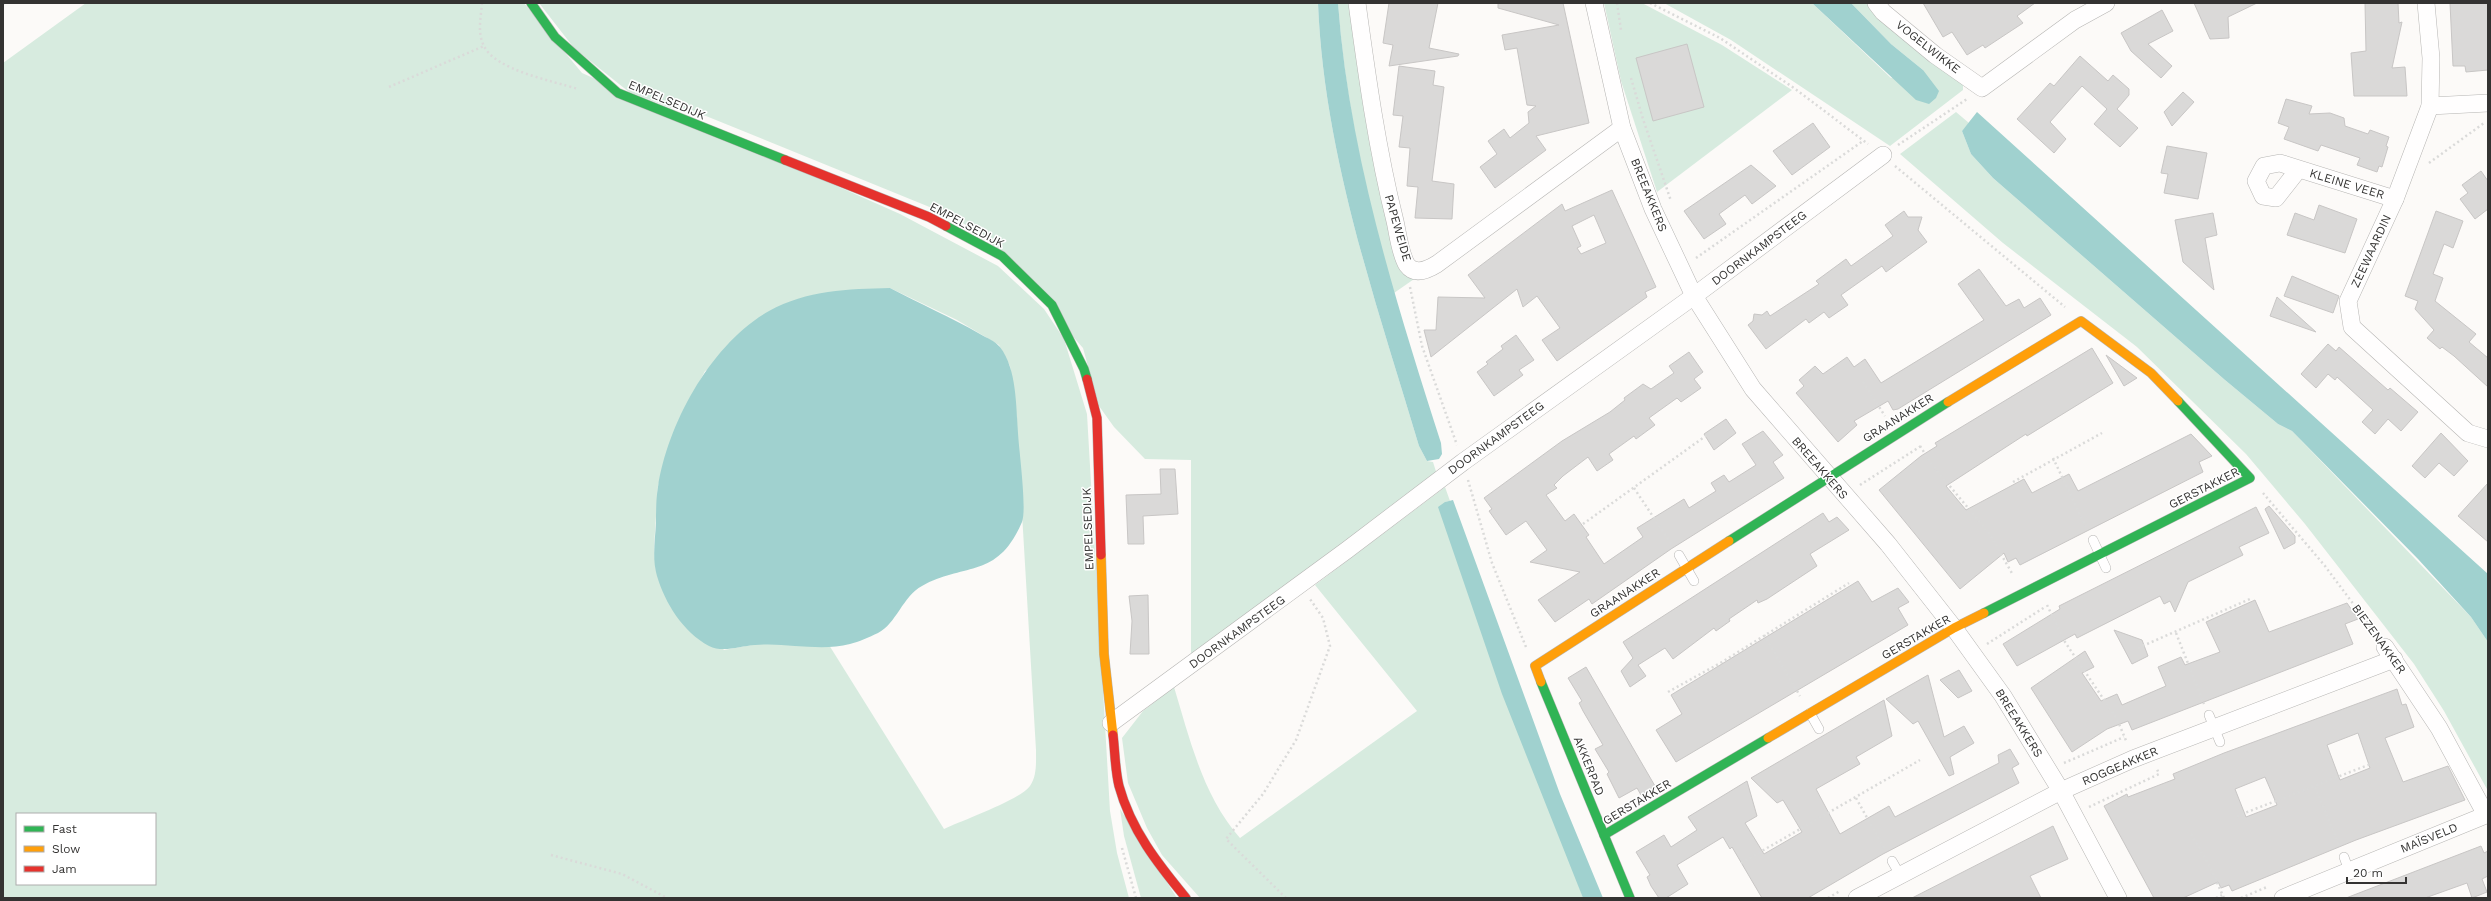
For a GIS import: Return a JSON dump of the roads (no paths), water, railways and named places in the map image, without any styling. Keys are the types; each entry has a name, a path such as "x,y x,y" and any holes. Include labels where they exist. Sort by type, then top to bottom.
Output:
{"street":[{"name":"EMPELSEDIJK","path":"531,3 555,38 618,93 647,106 929,217 1002,256 1052,305 1084,369 1096,418 1104,654 1119,786 1136,827 1154,860 1186,898"},
{"name":"PAPEWEIDE","path":"1357,3 1372,112 1388,192 1407,265 1414,270 1426,270 1437,264 1622,128"},
{"name":"BREEAKKERS","path":"1594,3 1622,128 1653,209 1694,296 1753,390 1888,544 1954,628 2003,696 2061,791 2118,898"},
{"name":"VOGELWIKKE","path":"1876,3 1883,12 1935,55 1982,88 2075,20 2106,3"},
{"name":"ZEEWAARDIN","path":"2426,3 2431,58 2430,106 2395,199 2348,301 2352,328 2468,433 2488,439"},
{"path":"2430,106 2488,103"},
{"name":"DOORNKAMPSTEEG","path":"1112,723 1432,487 1463,462 1694,296 1883,155"},
{"name":"KLEINE VEER","path":"2298,170 2395,199"},
{"name":"GRAANAKKER","path":"1535,666 1896,433 2081,320 2151,373 2250,478"},
{"name":"GERSTAKKER","path":"1604,836 1810,712 1954,628 2036,585 2223,494 2250,478"},
{"name":"ROGGEAKKER","path":"1857,898 1896,868 2061,791 2133,759 2214,728 2389,653"},
{"name":"BIEZENAKKER","path":"2389,653 2439,728 2486,815"},
{"name":"AKKERPAD","path":"1535,666 1630,898"},
{"name":"MAÏSVELD","path":"2283,898 2347,864 2486,815"}],"lane":[{"path":"2092,540 2106,568"},
{"path":"1679,555 1694,581"},
{"path":"1810,712 1819,729"}],"water":[{"path":"1318,3 1338,3 1352,115 1363,171 1391,280 1441,443 1442,454 1439,459 1427,461 1419,446 1355,228 1341,172 1330,116 1322,60"},
{"path":"1812,3 1851,3 1891,44 1923,70 1939,91 1936,98 1929,104 1916,100"},
{"path":"1977,112 2488,574 2488,642 2471,617 2418,559 2292,431 2278,424 2225,380 1993,178 1971,154 1962,131"},
{"path":"890,288 991,340 1000,347 1006,356 1015,388 1024,505 1022,522 1012,540 1002,553 979,567 952,574 922,586 910,596 884,629 860,641 850,644 826,647 767,644 720,649 709,646 691,633 676,616 660,586 655,570 654,550 658,487 663,462 671,437 682,412 711,364 729,343 748,325 769,311 798,299 828,292"},
{"path":"1453,500 1560,794 1603,898 1583,898 1502,694 1438,507 1445,502"}]}
